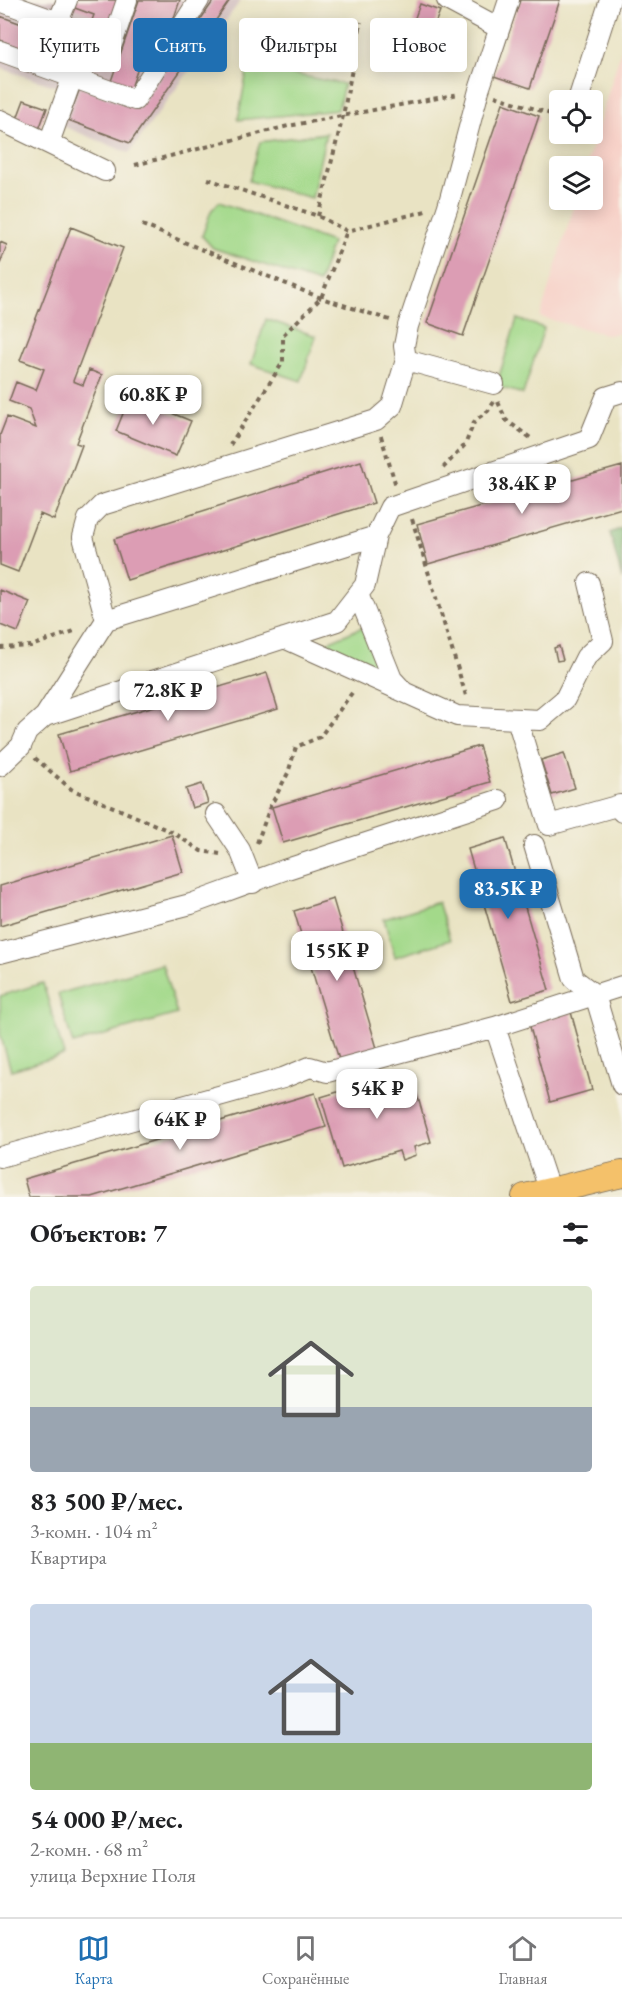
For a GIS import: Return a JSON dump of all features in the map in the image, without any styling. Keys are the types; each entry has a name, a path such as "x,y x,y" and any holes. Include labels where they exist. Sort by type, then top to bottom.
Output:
{"main road":[{"path":"538,1194 622,1174"}],"lane":[{"path":"60,18 67,0"},
{"path":"121,18 127,0"},
{"path":"0,51 135,100 199,0"},
{"path":"447,0 500,27"},
{"path":"106,620 83,537 88,519 102,505 376,420 392,406 406,360 404,345 408,326 448,206 479,90 508,0"},
{"path":"581,90 609,0"},
{"path":"0,1 47,18"},
{"path":"49,143 75,72"},
{"path":"0,120 105,171"},
{"path":"406,360 494,384"},
{"path":"45,716 337,621 365,585 376,536 390,507 590,440 606,397 622,392"},
{"path":"0,766 21,746 27,732 45,716 106,620 376,536"},
{"path":"284,638 457,716 540,720 566,699 586,657 603,641 589,583"},
{"path":"358,594 392,678 404,692"},
{"path":"517,719 549,825 620,805 622,812"},
{"path":"0,953 191,904 284,870 498,800"},
{"path":"216,814 243,857 253,883"},
{"path":"534,845 574,980 595,995 622,1085"},
{"path":"0,1157 283,1078 310,1067 327,1071 495,1027 622,986"},
{"path":"495,1027 538,1194"}],"path":[{"path":"318,216 343,116 361,22"},
{"path":"135,165 288,126 479,90 549,113"},
{"path":"208,179 318,216 347,231 448,206"},
{"path":"142,225 321,298 408,326"},
{"path":"213,470 284,362 283,335 321,298 347,231"},
{"path":"436,491 440,471 465,445 475,420 488,411 496,399 506,420 550,453"},
{"path":"376,420 401,504 412,520 472,717"},
{"path":"0,648 31,646 106,620"},
{"path":"21,746 71,789 172,832 201,851 243,857 256,846 270,807 288,773 296,747 321,737 365,675"}],"shaded area":[{"path":"0,0 241,0 227,19 133,18 133,72 188,72 129,153 60,125 69,91 0,68"},
{"path":"622,47 622,332 608,335 540,317 573,210 603,210 603,156 589,156 593,144 603,144 603,110"}],"green space":[{"path":"247,72 283,72 344,84 338,110 238,120"},
{"path":"326,133 312,198 249,181 260,142"},
{"path":"219,202 332,242 319,283 213,248 202,236 211,211"},
{"path":"266,319 316,336 301,381 251,364"},
{"path":"517,319 544,328 523,394 496,386"},
{"path":"622,528 622,579 610,533"},
{"path":"363,627 375,661 367,667 323,649 323,644"},
{"path":"438,902 450,940 395,957 384,919"},
{"path":"162,964 177,1014 73,1044 58,994"},
{"path":"43,983 64,1055 11,1070 0,1034 0,996"}],"building":[{"path":"74,0 119,0 113,18 93,18 94,15 72,7"},
{"path":"139,0 180,0 174,18 133,18 133,72 137,72 130,91 110,84 114,72 121,72 121,52"},
{"path":"214,0 230,0 217,18 202,18"},
{"path":"520,0 560,0 530,88 494,76"},
{"path":"420,4 440,11 437,18 415,18"},
{"path":"0,16 18,23 18,47 0,40"},
{"path":"164,72 180,72 130,143 68,120 80,88 138,110"},
{"path":"24,100 47,108 38,132 15,124"},
{"path":"503,103 539,116 463,336 427,323"},
{"path":"71,227 123,248 73,381 83,385 89,370 102,375 76,443 82,445 54,520 40,514 18,572 0,565 0,435 7,417 36,428 29,409 9,401 16,382 36,390 44,369 20,360"},
{"path":"0,242 7,245 0,264"},
{"path":"130,396 191,421 176,456 116,431"},
{"path":"361,461 374,503 127,580 114,539"},
{"path":"622,466 622,508 428,564 417,524"},
{"path":"0,590 30,602 18,632 0,625"},
{"path":"559,646 563,660 557,661 554,648"},
{"path":"267,673 278,709 70,771 59,734"},
{"path":"479,746 490,782 283,843 272,807"},
{"path":"564,753 575,788 552,795 541,760"},
{"path":"202,784 208,803 192,808 186,789"},
{"path":"172,835 183,872 0,926 0,886"},
{"path":"505,838 549,990 512,1001 468,849"},
{"path":"333,899 379,1055 341,1066 294,911"},
{"path":"571,1012 592,1090 550,1102 529,1023"},
{"path":"410,1070 431,1142 414,1147 416,1155 402,1160 399,1151 342,1168 321,1097"},
{"path":"315,1093 326,1127 92,1197 29,1197 24,1179"}]}
